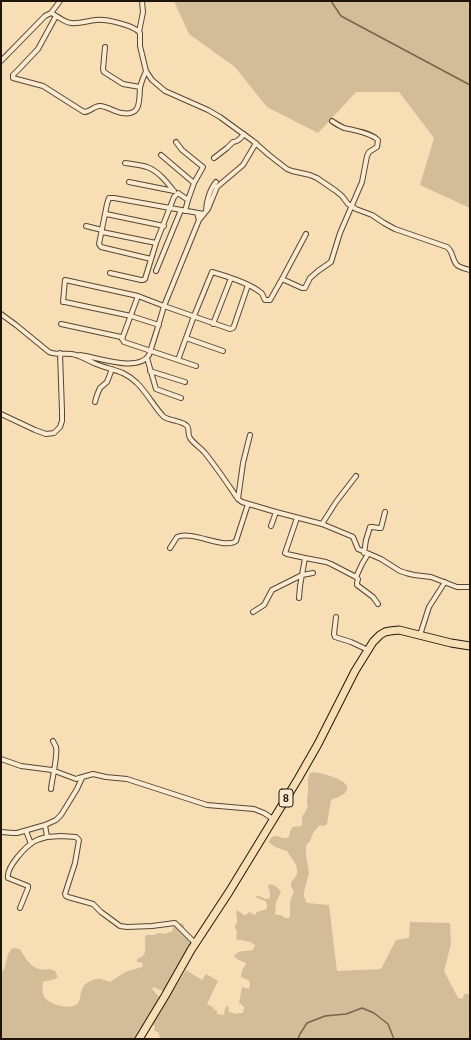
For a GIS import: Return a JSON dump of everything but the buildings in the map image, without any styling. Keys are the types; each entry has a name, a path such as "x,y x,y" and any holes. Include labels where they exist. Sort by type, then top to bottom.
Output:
{"highway":[{"name":"8","path":"139,1039 196,943 230,892 301,773 318,744 357,667 376,638 385,632 399,630 451,643 470,646"}],"street":[{"path":"1,61 46,16 51,13 60,1"},
{"path":"142,1 142,15 139,32 140,46 146,70 150,78 165,91 214,114 231,124 289,170 320,179 342,196 352,207 372,215 395,229 447,246 457,264 470,270"},
{"path":"51,13 70,23 104,20 127,26 139,32"},
{"path":"56,16 38,49 13,75 13,78 43,86 86,112 99,106 122,113 129,113 134,112 138,105 140,87 146,70"},
{"path":"105,48 104,72 123,84 140,87"},
{"path":"282,279 305,288 310,278 331,262 340,233 362,182 367,156 369,152 376,147 378,140 374,136 343,127 332,122"},
{"path":"214,158 233,142 239,140 244,134"},
{"path":"156,271 188,200 194,183 203,167 182,150 176,142"},
{"path":"181,398 156,389 147,358 164,306 199,220 208,209 217,187 243,165 256,143"},
{"path":"161,155 194,183"},
{"path":"125,163 147,167 155,171 173,190 188,200"},
{"path":"129,182 173,190"},
{"path":"205,213 213,185 216,182"},
{"path":"110,273 144,280 156,243 173,200 178,193"},
{"path":"151,259 101,247 99,244 109,199 112,198 197,213 205,213"},
{"path":"197,213 199,220"},
{"path":"106,214 164,226"},
{"path":"86,226 156,243"},
{"path":"178,360 212,272 231,278 262,292 265,300 270,300 306,234"},
{"path":"213,324 231,278"},
{"path":"158,325 130,316 63,302 65,280 138,296 230,329 233,328 248,286"},
{"path":"122,339 138,296"},
{"path":"1,314 52,353 76,354 118,363 133,363 147,358"},
{"path":"61,324 121,337 124,342 196,366"},
{"path":"186,338 223,351"},
{"path":"1,414 46,434 54,433 60,427 62,421 62,410 60,353"},
{"path":"76,354 97,365 125,374 137,383 164,417 186,425 188,427 188,434 190,438 218,469 238,499 242,502 322,524 353,537 358,549 381,559 400,571 414,575 431,577 457,587 470,587"},
{"path":"94,402 100,388 107,382 112,369"},
{"path":"150,371 184,382"},
{"path":"238,499 250,435"},
{"path":"322,524 336,502 356,476"},
{"path":"170,548 177,537 183,535 219,542 234,543 236,541 248,504"},
{"path":"271,526 276,512"},
{"path":"378,604 373,597 357,585 358,578 356,577 366,553 366,540 370,527 381,528 385,512"},
{"path":"297,518 285,553 331,564 356,577"},
{"path":"299,598 305,558"},
{"path":"253,612 264,605 272,590 302,575 313,572"},
{"path":"420,635 429,607 445,582"},
{"path":"336,617 335,637 351,642 368,650"},
{"path":"51,789 56,749 52,741"},
{"path":"1,759 23,766 54,770 78,779 93,774 106,778 129,779 207,805 254,809 273,819"},
{"path":"1,832 13,834 45,825 56,820 61,815 82,778"},
{"path":"45,825 47,837"},
{"path":"26,830 31,844"},
{"path":"20,908 28,886 27,884 19,883 8,878 8,873 15,861 31,844 41,839 62,836 76,837 79,840 75,862 65,894 66,896 93,904 120,926 152,926 175,923 196,943"}],"shaded area":[{"path":"174,1 470,1 470,208 420,185 434,138 399,92 356,92 318,133 267,107 235,67 189,34"},
{"path":"314,772 340,780 347,786 347,790 344,793 331,800 327,824 324,826 320,825 313,833 306,847 309,873 304,897 307,903 329,905 337,971 381,969 396,940 409,938 410,922 450,923 451,944 444,971 458,998 463,999 464,994 470,994 470,1039 395,1039 391,1029 394,1039 160,1039 159,1033 154,1030 155,1027 153,1025 156,1018 186,970 202,980 206,974 218,981 207,1004 214,1008 213,1010 217,1011 217,1014 224,1015 225,1008 228,1005 229,1012 237,1014 243,1013 244,1007 239,1004 242,987 249,989 250,982 241,977 242,970 246,963 234,957 235,954 239,952 253,950 255,945 248,941 236,939 236,912 237,910 244,915 249,912 255,915 257,912 267,909 266,901 257,898 256,896 266,899 270,898 268,886 270,884 276,886 281,892 276,902 275,914 281,915 285,918 290,917 290,901 294,892 291,885 296,876 297,869 287,851 275,847 269,842 273,836 283,838 289,837 290,831 293,827 302,826 302,817 308,807 308,779 310,773"},
{"path":"181,923 184,925 184,930 188,940 195,942 165,992 153,987 152,991 153,989 156,994 162,998 151,1028 140,1039 1,1039 1,971 4,970 8,955 13,948 20,949 28,962 35,968 44,970 50,969 55,971 58,977 43,982 42,988 44,997 54,1004 68,1007 78,1003 82,988 88,982 99,979 110,982 125,972 142,967 143,963 137,962 137,959 144,955 146,935 172,932 174,926"}],"waterway":[{"path":"331,1 341,16 470,85"},
{"path":"298,1039 307,1023 325,1016 346,1014 362,1008 374,1013 388,1024 394,1039"}]}
